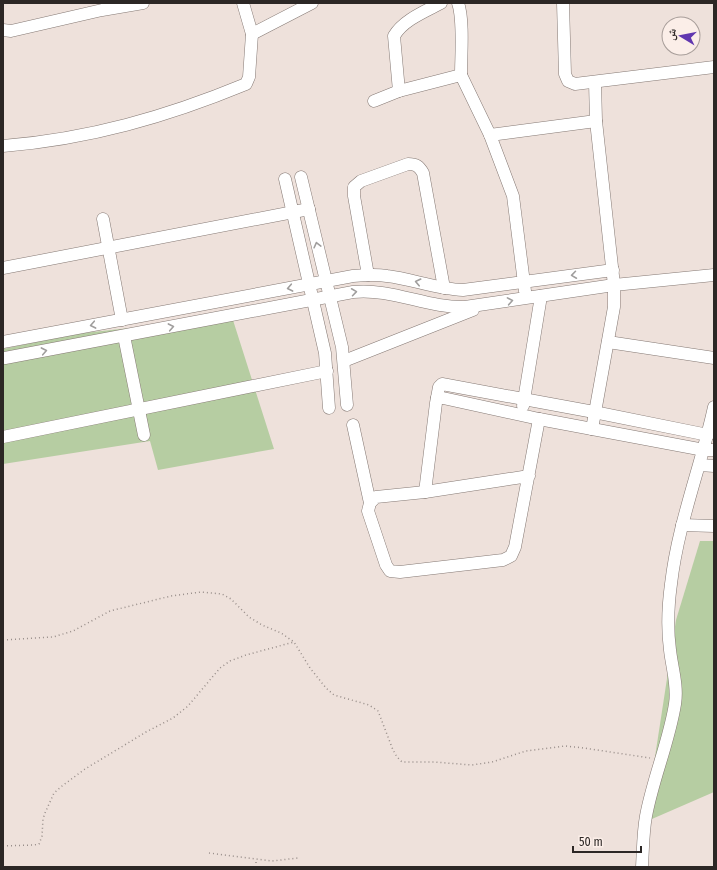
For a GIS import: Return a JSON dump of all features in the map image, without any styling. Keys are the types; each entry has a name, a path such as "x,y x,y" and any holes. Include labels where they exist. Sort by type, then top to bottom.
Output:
{"street":[{"path":"3,30 11,31 102,10 143,3"},
{"path":"3,146 74,137 120,127 186,107 246,84 249,76 252,34 243,3"},
{"path":"252,34 312,3"},
{"path":"399,91 394,36 410,21 441,3"},
{"path":"458,3 460,8 461,36 460,75 490,135 513,196 526,298"},
{"path":"563,3 564,59 566,79 571,83 595,82 714,66"},
{"path":"374,101 399,91 460,75"},
{"path":"592,428 614,307 613,270 596,121 595,82"},
{"path":"490,135 596,121"},
{"path":"368,275 354,196 354,187 361,181 408,164 413,164 420,169 424,177 446,288 453,307"},
{"path":"301,177 342,347 346,405"},
{"path":"285,179 308,284 324,345 329,408"},
{"path":"3,268 309,209"},
{"path":"103,219 122,320"},
{"path":"4,359 8,352 6,345 3,342 352,276 388,276 446,288 524,283 613,270"},
{"path":"4,359 353,292 378,291 453,307 465,307 486,305 614,284 714,275"},
{"path":"434,303 446,288"},
{"path":"521,415 541,296"},
{"path":"344,361 486,305"},
{"path":"124,336 144,435"},
{"path":"608,342 714,358"},
{"path":"3,437 327,371"},
{"path":"425,492 439,387 441,384 524,398 708,435"},
{"path":"452,399 454,385"},
{"path":"438,398 441,397 452,399 539,419 709,450"},
{"path":"642,867 646,816 670,731 676,698 668,618 671,584 682,525 700,466 709,450 708,435 714,407"},
{"path":"529,476 425,492 378,496 372,499 368,511 386,565 390,571 400,572 503,560 511,556 515,548 529,476 539,419"},
{"path":"353,425 370,503"},
{"path":"700,466 714,466"},
{"path":"682,525 714,526"}],"path":[{"path":"3,640 53,638 73,631 110,611 171,596 201,592 222,594 231,599 249,617 262,625 281,633 294,642 310,668 326,688 334,695 369,705 378,711 393,750 402,762 434,762 472,765 492,762 526,751 565,746 662,760"},
{"path":"3,846 39,844 42,836 43,820 54,792 85,769 146,732 173,718 188,706 220,668 230,661 246,655 294,642"},
{"path":"209,853 272,861 298,858"},
{"path":"256,859 256,867"}],"green space":[{"path":"232,317 274,449 158,470 150,441 3,464 3,349 74,334"},
{"path":"700,541 714,541 714,792 645,822 676,620"}]}
